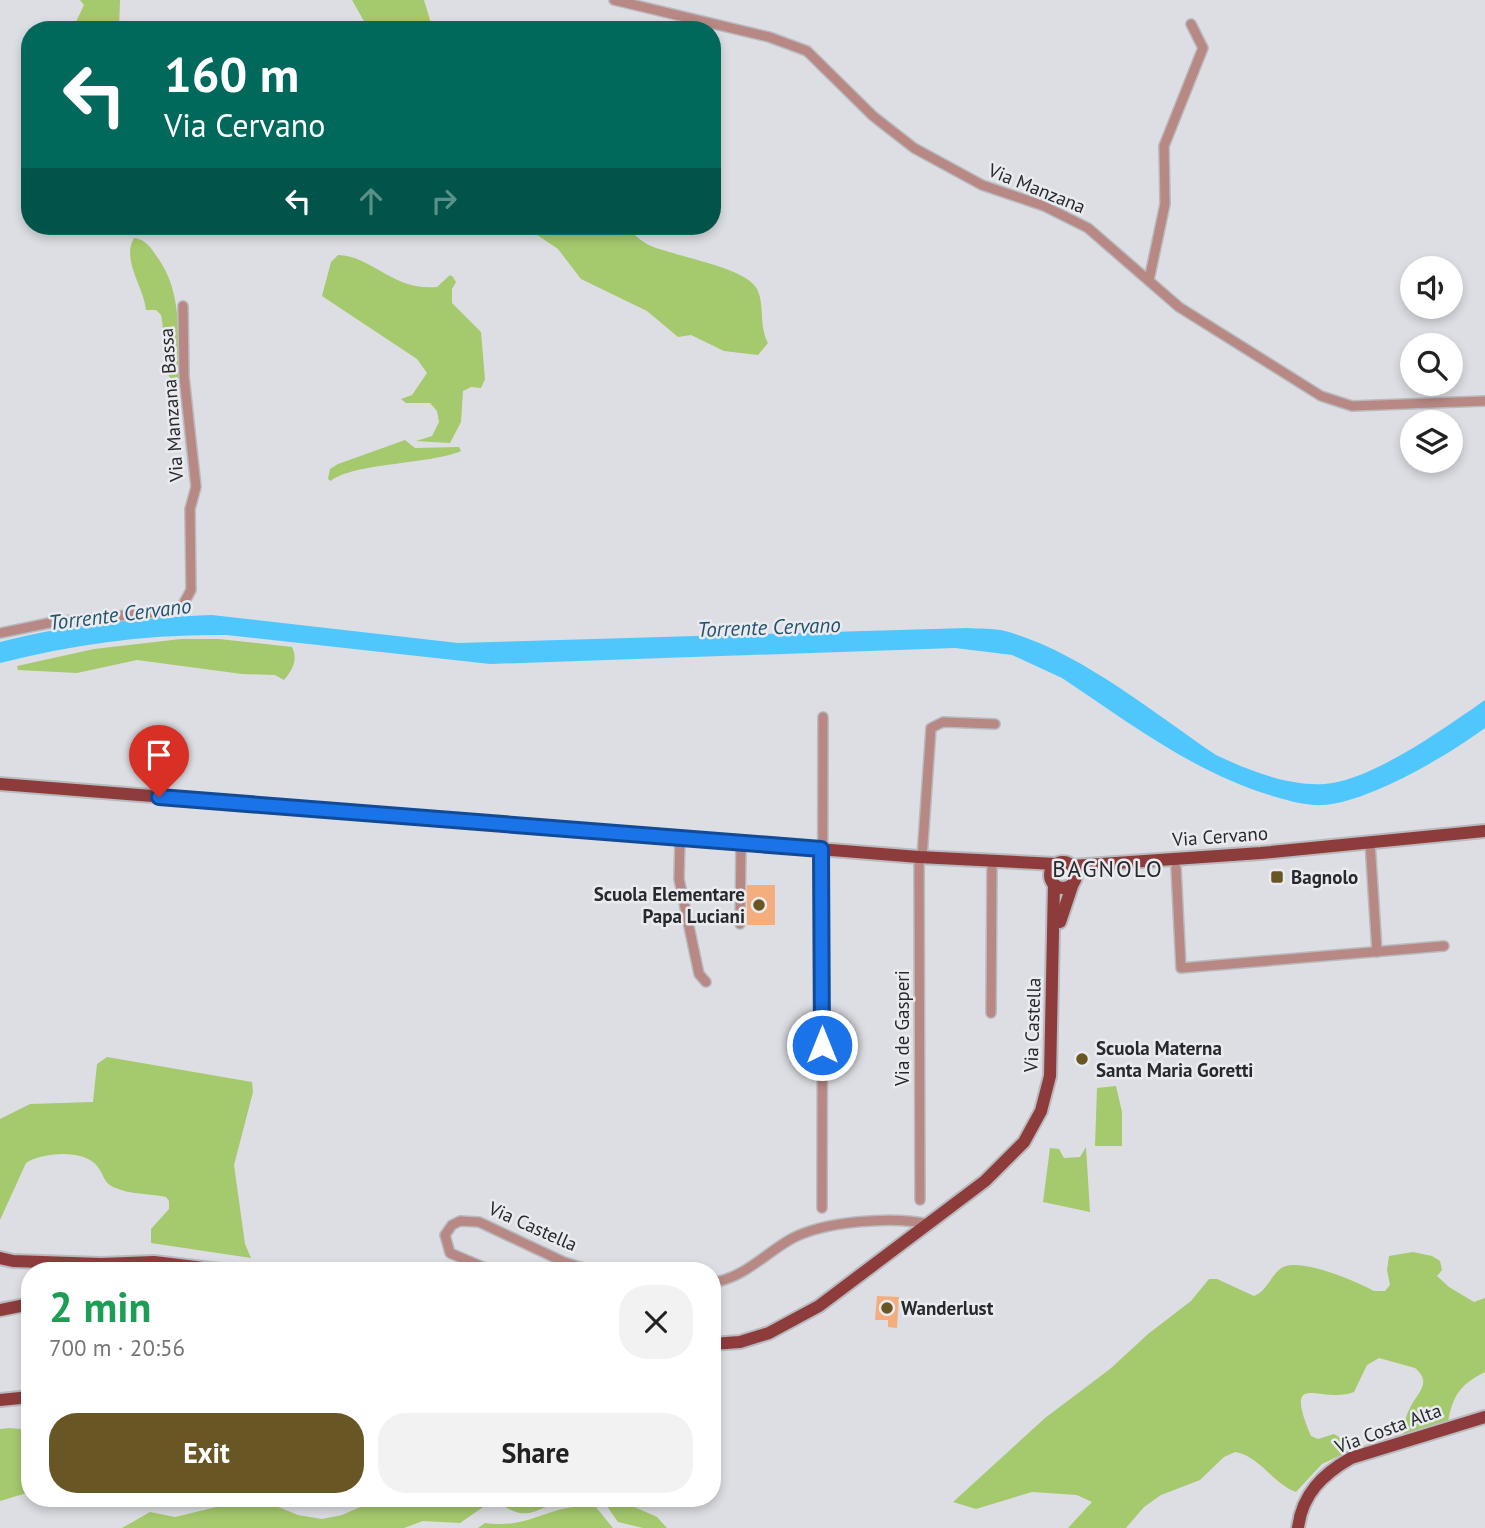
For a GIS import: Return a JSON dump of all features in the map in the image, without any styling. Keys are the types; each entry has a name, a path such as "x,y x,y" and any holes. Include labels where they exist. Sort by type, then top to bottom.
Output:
{"main road":[{"path":"0,785 921,857 992,862 1062,862 1072,866 1074,882 1054,946"},
{"name":"Via Cervano","path":"1072,866 1192,858 1485,831"},
{"path":"1024,863 1042,868 1053,881 1066,887 1090,868 1106,862"},
{"path":"1054,946 1053,881 1056,864"},
{"name":"Via Castella","path":"721,1343 755,1338 799,1319 929,1224 1006,1163 1036,1123 1050,1076 1054,946"},
{"path":"0,1258 42,1262"},
{"path":"0,1310 21,1306"},
{"path":"0,1400 21,1398"},
{"name":"Via Costa Alta","path":"1298,1528 1313,1486 1333,1468 1351,1458 1485,1417"}],"street":[{"name":"Via Manzana","path":"614,0 702,21"},
{"path":"1149,280 1165,204 1164,146 1203,48 1191,24"},
{"name":"Via Manzana","path":"721,26 769,37 807,51 873,116 914,148 982,185 1044,206 1088,228 1210,328 1310,389 1341,404 1485,401"},
{"name":"Via Manzana Bassa","path":"0,633 54,622 180,610 191,590 190,509 196,487 184,376 183,306"},
{"path":"822,1208 823,718"},
{"name":"Via de Gasperi","path":"920,1200 921,857 931,728 943,722 995,724"},
{"path":"680,838 681,887 699,974 706,982"},
{"path":"1370,842 1377,952"},
{"path":"740,924 741,843"},
{"path":"991,1013 992,862"},
{"name":"Via Cervano","path":"1177,868 1181,968 1444,946"},
{"path":"721,1281 741,1275 790,1240 819,1228 904,1220 929,1224"},
{"name":"Via Castella","path":"471,1262 450,1253 444,1240 452,1225 460,1221 479,1222 564,1262"}],"green space":[{"path":"80,0 120,0 119,21 76,21 84,5"},
{"path":"352,0 424,0 430,21 364,21"},
{"path":"537,235 636,235 651,246 736,273 747,279 758,292 763,329 768,343 758,355 724,351 691,335 678,337 647,311 581,279 558,249"},
{"path":"134,238 144,241 151,248 171,284 177,317 178,386 166,371 161,315 156,310 146,310 132,264 130,255"},
{"path":"338,255 362,261 407,284 437,287 450,275 456,282 452,289 452,303 481,332 485,379 481,388 471,387 463,391 461,422 450,443 416,441 432,436 439,422 437,411 430,403 406,403 401,399 412,395 427,373 417,359 322,296 331,262"},
{"path":"405,440 415,448 459,447 461,451 431,459 356,471 331,481 328,479 330,469 338,464"},
{"path":"181,639 219,639 292,647 294,664 284,680 275,675 242,674 137,660 77,673 18,670 17,666 94,649"},
{"path":"107,1057 252,1082 253,1092 234,1165 245,1244 251,1258 151,1243 151,1229 169,1209 166,1197 133,1193 113,1187 91,1161 73,1155 42,1156 26,1163 0,1220 0,1119 30,1104 93,1102 97,1064"},
{"path":"1116,1086 1122,1112 1122,1146 1095,1146 1097,1088"},
{"path":"1086,1147 1090,1212 1043,1202 1050,1148 1059,1149 1064,1158 1080,1157"},
{"path":"1413,1252 1432,1256 1440,1261 1442,1270 1437,1276 1449,1287 1474,1302 1485,1298 1485,1372 1459,1392 1448,1422 1403,1436 1407,1415 1422,1388 1423,1378 1415,1368 1379,1358 1367,1365 1354,1392 1341,1395 1303,1395 1303,1415 1311,1436 1318,1439 1334,1434 1343,1442 1345,1453 1322,1464 1296,1492 1280,1483 1252,1459 1235,1452 1224,1457 1200,1480 1161,1495 1144,1507 1126,1528 1068,1528 1092,1502 1077,1495 1032,1492 976,1509 953,1502 1045,1418 1110,1369 1148,1334 1191,1301 1209,1279 1217,1279 1254,1296 1262,1291 1280,1269 1299,1265 1327,1271 1374,1291 1385,1291 1390,1285 1387,1270 1389,1256"},
{"path":"0,1429 21,1429 21,1495 0,1501"},
{"path":"217,1507 278,1507 298,1515 322,1519 342,1515 360,1507 483,1507 460,1523 423,1521 404,1528 122,1528 150,1512 175,1517"},
{"path":"505,1507 545,1507 532,1512 515,1512"},
{"path":"573,1507 596,1507 613,1528 478,1528 485,1523 511,1523"},
{"path":"608,1507 634,1507 657,1517 667,1528 643,1528 618,1522"}],"water":[{"path":"212,615 458,643 967,628 1000,630 1033,640 1087,668 1216,755 1268,776 1310,784 1343,781 1386,763 1430,738 1485,700 1485,728 1429,764 1384,787 1342,802 1317,805 1276,797 1219,775 1139,730 1062,678 1012,655 955,648 490,664 226,635 197,635 112,642 56,650 0,663 0,642 26,636 105,623"}],"building":[{"name":"Scuola Elementare Papa Luciani","path":"747,885 775,885 775,925 747,925"},
{"name":"Wanderlust","path":"877,1296 899,1297 897,1328 888,1327 888,1320 875,1320"}],"place":[{"name":"Bagnolo","path":"1277,877"},
{"name":"Scuola Elementare Papa Luciani","path":"759,905"},
{"name":"Scuola Materna Santa Maria Goretti","path":"1082,1059"},
{"name":"Wanderlust","path":"887,1308"}],"district":[{"name":"BAGNOLO","path":"1108,868"}],"route":[{"path":"159,797 821,849 822,1045"}],"water label":[{"name":"Torrente Cervano","path":"120,614"},
{"name":"Torrente Cervano","path":"769,627"}]}
